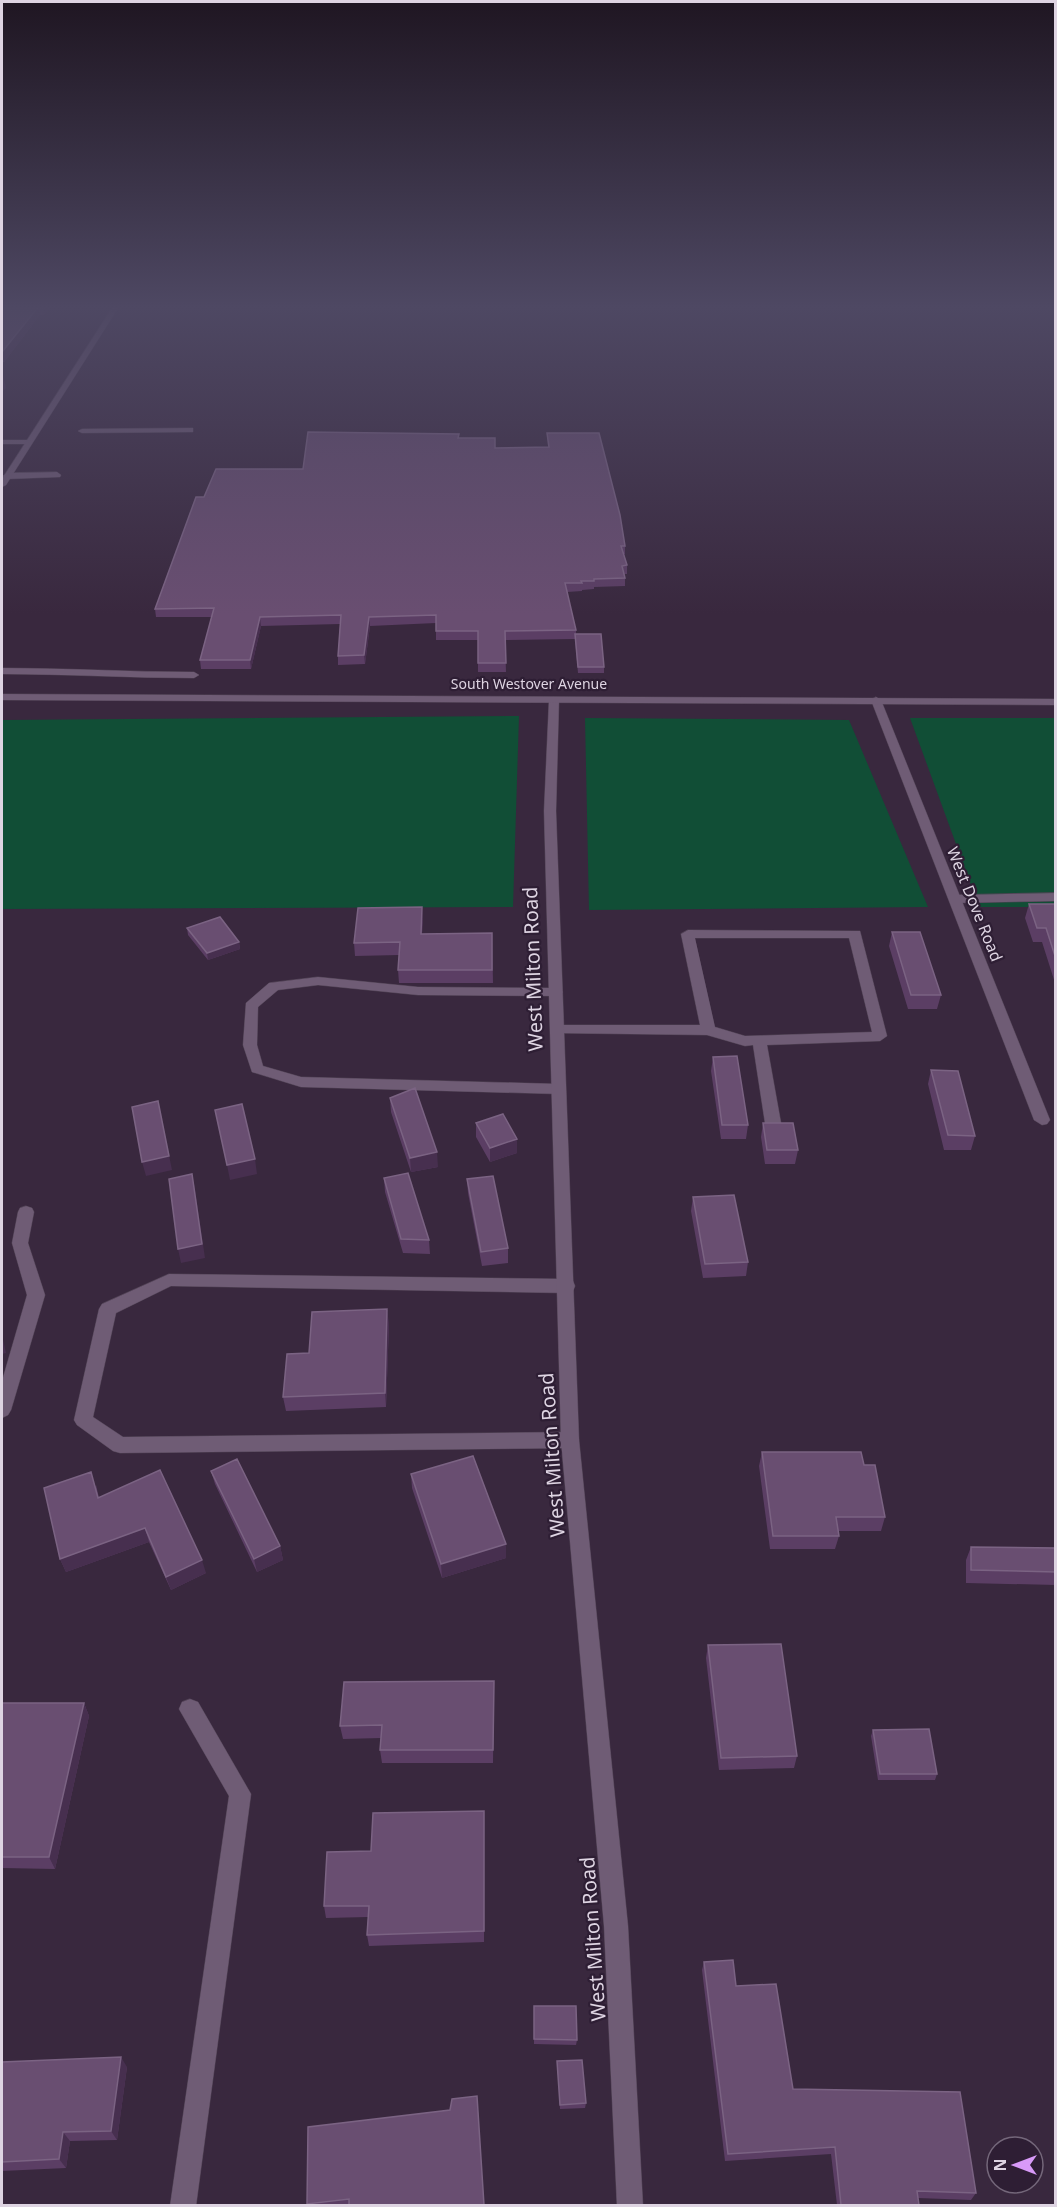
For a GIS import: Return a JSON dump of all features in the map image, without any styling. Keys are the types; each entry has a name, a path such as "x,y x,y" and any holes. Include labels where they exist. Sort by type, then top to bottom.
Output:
{"street":[{"path":"2,485 50,408"},
{"path":"82,431 190,430"},
{"path":"2,442 28,442"},
{"path":"7,476 57,475"},
{"path":"2,671 89,671 135,675 194,675"},
{"name":"South Westover Avenue","path":"2,697 1056,702"},
{"name":"West Milton Road","path":"554,700 550,811 567,1286 570,1440 616,1926 630,2205"},
{"name":"West Dove Road","path":"876,700 1042,1120"},
{"path":"955,899 1056,897"},
{"path":"557,1030 708,1030 745,1041 880,1036 855,934 688,934 708,1030"},
{"path":"556,992 418,991 318,981 274,986 251,1006 250,1045 257,1069 301,1082 560,1089"},
{"path":"759,1041 773,1123"},
{"path":"2,1410 36,1296 20,1243 26,1212"},
{"path":"567,1286 169,1280 108,1309 83,1420 120,1445 570,1440"},
{"path":"183,2205 240,1794 190,1709"}],"green space":[{"path":"519,716 513,907 2,909 2,720"},
{"path":"585,718 849,720 928,907 589,910"},
{"path":"910,718 1055,718 1055,907 979,907"}],"building":[{"path":"308,432 459,434 458,438 495,438 495,448 549,447 547,433 599,433 620,515 625,546 621,546 627,565 622,566 625,578 565,583 576,630 505,631 506,663 478,663 478,631 436,631 436,615 369,617 364,655 338,656 341,615 260,617 250,660 200,660 214,608 155,609 196,497 204,497 216,469 303,469"},
{"path":"575,634 601,634 604,667 578,667"},
{"path":"1029,904 1056,904 1056,959 1046,928 1037,928"},
{"path":"422,907 421,934 492,933 492,970 398,970 400,942 354,943 358,908"},
{"path":"220,917 239,942 207,953 187,928"},
{"path":"892,932 920,932 941,995 911,995"},
{"path":"737,1056 748,1125 722,1125 713,1057"},
{"path":"931,1070 958,1071 975,1136 948,1135"},
{"path":"415,1088 437,1152 410,1158 390,1098"},
{"path":"158,1101 169,1156 142,1162 132,1107"},
{"path":"242,1104 255,1159 227,1165 215,1110"},
{"path":"503,1114 517,1139 490,1148 476,1123"},
{"path":"763,1123 793,1123 798,1150 767,1150"},
{"path":"408,1173 429,1240 401,1239 384,1178"},
{"path":"192,1174 202,1244 178,1249 169,1179"},
{"path":"493,1176 508,1248 481,1252 467,1179"},
{"path":"734,1195 748,1262 705,1264 693,1197"},
{"path":"387,1309 385,1393 283,1397 287,1354 309,1353 312,1312"},
{"path":"762,1452 861,1452 864,1465 875,1465 885,1517 836,1517 839,1536 773,1536"},
{"path":"473,1456 506,1544 441,1564 411,1474"},
{"path":"237,1459 280,1546 254,1559 211,1471"},
{"path":"160,1470 202,1560 166,1577 145,1528 60,1559 44,1488 91,1472 98,1498"},
{"path":"971,1547 1056,1548 1056,1572 971,1570"},
{"path":"781,1644 797,1756 721,1758 708,1645"},
{"path":"494,1681 493,1750 380,1750 382,1725 340,1726 344,1682"},
{"path":"2,1703 84,1703 49,1857 2,1857"},
{"path":"929,1729 937,1774 880,1774 873,1730"},
{"path":"484,1811 484,1931 367,1935 369,1906 324,1906 327,1852 371,1851 373,1813"},
{"path":"733,1960 736,1986 776,1984 793,2089 960,2092 976,2193 917,2191 919,2205 841,2205 835,2147 728,2154 704,1962"},
{"path":"534,2006 576,2006 577,2040 534,2039"},
{"path":"121,2057 111,2131 63,2132 59,2159 2,2162 2,2062"},
{"path":"582,2060 586,2103 560,2105 557,2061"},
{"path":"477,2096 484,2205 349,2205 349,2199 307,2204 308,2127 450,2110 452,2099"}]}
